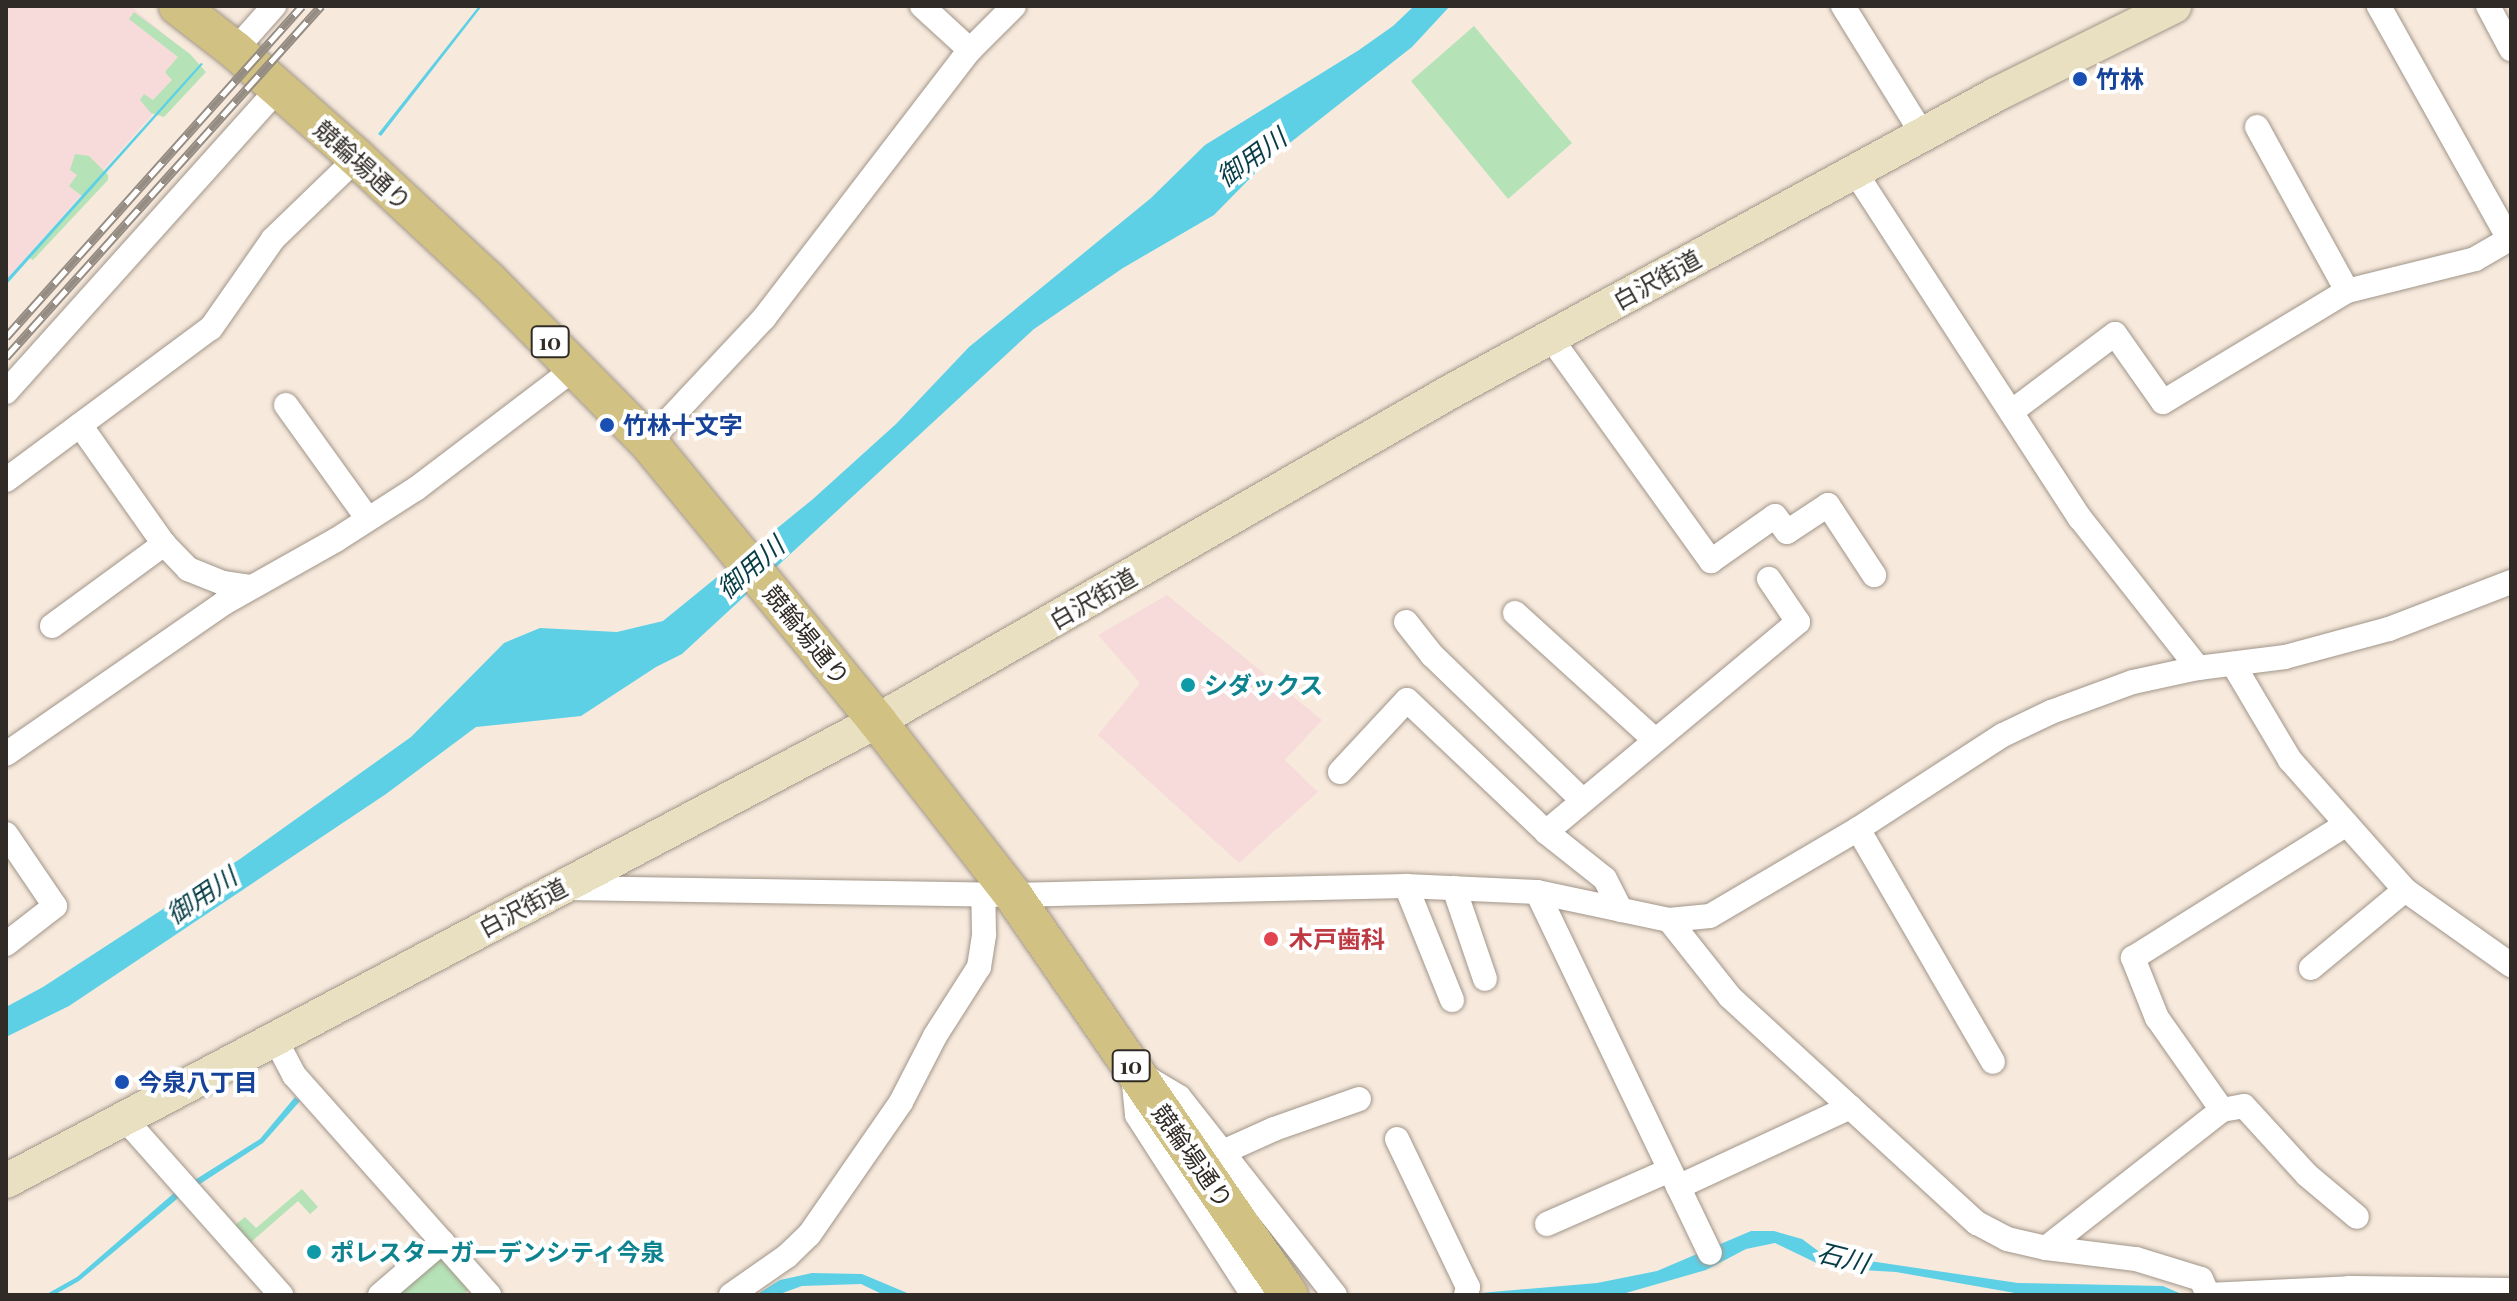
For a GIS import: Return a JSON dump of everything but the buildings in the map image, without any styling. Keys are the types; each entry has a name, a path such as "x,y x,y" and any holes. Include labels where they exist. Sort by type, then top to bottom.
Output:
{"main road":[{"name":"競輪場通り","path":"178,6 235,50 357,158 488,280 648,442 877,721 998,895 1132,1068 1289,1295"},
{"name":"白沢街道","path":"6,1181 877,721 1295,479 1550,337 1923,135 2174,6"}],"street":[{"path":"235,50 274,6"},
{"path":"922,6 970,50"},
{"path":"648,442 764,318 970,50 1014,6"},
{"path":"1843,6 1923,135"},
{"path":"2011,412 2115,334 2163,402 2347,291 2475,259 2509,239 2379,6"},
{"path":"2488,6 2511,49"},
{"path":"6,392 279,88"},
{"path":"2257,127 2347,291"},
{"path":"6,480 211,328 273,239 357,158"},
{"path":"1855,172 2080,518 2198,668"},
{"path":"1550,337 1711,561 1775,516 1787,532 1828,505 1874,575"},
{"path":"6,754 252,587 417,488 575,368"},
{"path":"286,405 368,519"},
{"path":"80,425 164,544 188,569 223,583 252,587"},
{"path":"52,626 164,544"},
{"path":"1546,832 1798,622 1769,579"},
{"path":"560,888 998,895 1406,886 1537,892 1669,920 1710,916 1858,829 2003,735 2039,718 2133,682 2198,668 2285,657 2389,629 2511,582"},
{"path":"1515,613 1655,740"},
{"path":"1406,622 1432,655 1582,800"},
{"path":"2233,664 2290,760 2405,890 2511,965"},
{"path":"1340,772 1407,700 1546,832 1605,879 1621,910"},
{"path":"2222,1110 2157,1018 2133,958 2347,824"},
{"path":"1858,829 1993,1062"},
{"path":"6,834 55,906 6,944"},
{"path":"1406,886 1452,1000"},
{"path":"1454,888 1485,979"},
{"path":"2311,968 2405,890"},
{"path":"1537,892 1710,1253"},
{"path":"731,1295 787,1256 809,1235 901,1102 935,1036 979,967 984,934 998,895"},
{"path":"1669,920 1730,997 1977,1223 2007,1239 2046,1248 2136,1259 2201,1279 2208,1295 2349,1288 2511,1290"},
{"path":"274,1037 294,1075 489,1295"},
{"path":"1132,1068 1179,1097 1335,1295"},
{"path":"1132,1068 1137,1115 1253,1295"},
{"path":"1223,1152 1274,1129 1359,1099"},
{"path":"2046,1248 2222,1110 2244,1106 2307,1175 2357,1217"},
{"path":"1547,1224 1674,1178 1850,1107"},
{"path":"124,1118 281,1295"},
{"path":"1397,1139 1468,1287 1466,1295"},
{"path":"380,1295 442,1242"}],"shaded area":[{"path":"6,6 131,6 198,63 6,280"},
{"path":"1167,595 1322,720 1285,760 1318,792 1239,863 1098,735 1140,683 1098,635"}],"green space":[{"path":"134,12 190,54 206,72 164,117 151,113 140,100 144,94 153,100 172,80 165,72 178,57 129,19"},
{"path":"1474,26 1572,143 1508,199 1411,81"},
{"path":"75,154 89,156 108,175 108,180 33,260 28,257 82,196 69,186 77,175 70,170"},
{"path":"302,1189 318,1207 310,1214 298,1201 250,1243 235,1225 245,1217 256,1228"},
{"path":"440,1257 473,1286 463,1295 398,1295"}],"water":[{"path":"482,6 381,136 378,134"},
{"name":"御用川","path":"1414,6 1450,6 1412,47 1268,160 1214,215 1123,268 1034,329 682,654 656,667 581,716 476,727 386,794 69,1006 6,1037 6,1007 43,987 240,859 411,737 504,643 540,628 617,632 663,621 813,499 896,424 969,347 1151,198 1205,145 1359,50 1393,26"},
{"path":"203,64 6,285 6,280"},
{"path":"295,1097 300,1101 263,1143 177,1199 79,1281 54,1295 45,1295 77,1277 174,1193 260,1139"},
{"name":"石川","path":"1751,1231 1774,1231 1802,1239 1821,1253 2018,1283 2163,1286 2184,1295 2015,1293 1896,1272 1827,1268 1775,1243 1746,1249 1706,1270 1619,1295 1457,1295 1597,1283 1657,1271"},
{"path":"812,1273 862,1274 912,1295 884,1295 861,1284 802,1286 777,1295 756,1295 780,1280"}],"railway":[{"path":"6,337 302,6"},
{"path":"6,357 321,6"}],"place":[{"name":"竹林","path":"2080,79"},
{"name":"竹林十文字","path":"607,425"},
{"name":"シダックス","path":"1188,685"},
{"name":"木戸歯科","path":"1271,939"},
{"name":"今泉八丁目","path":"122,1082"},
{"name":"ポレスターガーデンシティ今泉","path":"314,1252"}]}
